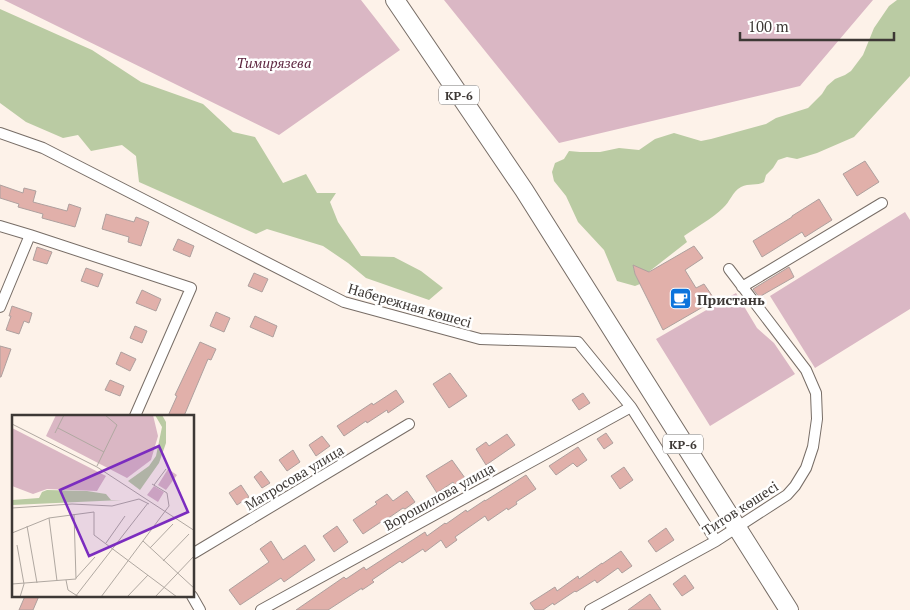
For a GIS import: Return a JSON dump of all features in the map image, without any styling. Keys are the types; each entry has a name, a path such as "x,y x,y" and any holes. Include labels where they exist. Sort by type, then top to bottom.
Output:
{"highway":[{"name":"KP-6","path":"395,0 524,190 789,610"}],"street":[{"name":"Набережная көшесі","path":"0,134 43,148 344,302 480,339 578,342 631,407 716,541"},
{"path":"742,287 882,203"},
{"path":"0,226 191,288 134,415"},
{"path":"0,307 30,235"},
{"name":"Титов көшесі","path":"590,610 716,541 787,495 806,468 813,447 818,419 816,393 806,370 729,269"},
{"name":"Ворошилова улица","path":"261,610 631,407"},
{"name":"Матросова улица","path":"195,552 409,424"},
{"path":"193,598 200,610"}],"green space":[{"name":"Тимирязева","path":"4,0 361,0 400,50 279,135"},
{"path":"444,0 873,0 800,86 559,143"},
{"path":"905,212 910,220 910,309 815,368 770,296"},
{"path":"736,293 757,328 774,343 795,374 710,426 656,339"}],"shaded area":[{"path":"897,0 910,0 910,76 854,137 817,153 797,159 787,157 778,160 766,175 764,182 738,189 719,212 684,236 687,242 646,274 633,265 640,284 635,286 617,281 604,250 578,222 566,196 554,181 552,172 555,163 564,159 569,151 600,152 619,148 639,150 655,139 674,133 701,141 711,139 766,124 776,118 808,108 835,79 851,71 863,55 874,28 889,6"},
{"path":"0,9 92,50 141,82 203,104 233,132 255,137 283,183 306,174 317,193 336,193 330,202 338,222 361,256 394,257 421,271 443,288 429,300 366,278 323,246 267,229 256,234 139,182 136,156 122,145 91,151 78,135 63,138 26,122 0,103"}],"building":[{"path":"865,161 879,182 857,196 843,174"},
{"path":"0,185 23,193 24,188 36,191 33,202 67,211 69,204 81,208 75,227 42,218 43,214 18,207 19,204 0,198"},
{"path":"819,199 832,220 805,237 802,232 762,257 753,241"},
{"path":"106,214 134,222 136,217 149,222 141,246 128,242 129,237 102,229"},
{"path":"178,239 194,246 190,257 173,250"},
{"path":"694,246 703,258 685,270 696,288 704,284 715,300 663,330 635,274 633,265 649,272"},
{"path":"37,247 52,252 47,264 33,260"},
{"path":"789,267 794,277 759,297 753,289"},
{"path":"86,268 103,274 98,287 81,281"},
{"path":"254,273 268,279 262,292 248,286"},
{"path":"142,290 161,299 156,311 136,303"},
{"path":"12,306 32,313 29,323 24,321 19,334 6,330"},
{"path":"216,312 230,318 224,332 210,326"},
{"path":"255,316 277,326 273,337 250,327"},
{"path":"135,326 147,331 142,343 130,338"},
{"path":"200,342 216,349 211,360 208,359 184,415 168,415 177,396 175,395"},
{"path":"0,346 11,349 1,377 0,377"},
{"path":"121,352 136,359 130,371 116,364"},
{"path":"450,373 467,396 449,408 433,384"},
{"path":"110,380 124,386 120,396 105,390"},
{"path":"396,390 404,402 388,413 387,410 367,423 366,421 344,436 337,426"},
{"path":"583,393 590,403 579,410 572,400"},
{"path":"606,433 613,443 604,449 597,439"},
{"path":"507,434 515,445 486,465 476,449 486,442 489,446"},
{"path":"322,436 330,446 316,456 309,445"},
{"path":"578,447 587,460 577,467 573,463 556,475 549,466"},
{"path":"293,450 300,462 287,471 279,460"},
{"path":"452,460 465,478 455,485 453,482 437,493 426,476"},
{"path":"624,467 633,480 620,489 611,476"},
{"path":"261,471 270,483 262,488 254,477"},
{"path":"526,475 536,489 516,502 517,504 508,510 507,508 488,521 485,516 455,537 457,540 446,548 441,540 425,552 423,549 402,563 400,561 372,580 374,582 328,610 296,610 344,577 346,579 364,567 366,570 425,532 427,536 466,510 467,512"},
{"path":"241,485 249,497 237,505 229,493"},
{"path":"407,491 415,502 363,534 353,520 377,504 375,502 387,494 393,501"},
{"path":"337,526 348,542 334,552 323,536"},
{"path":"666,528 674,540 656,552 648,541"},
{"path":"271,541 283,560 305,545 315,560 284,582 281,578 240,605 229,590 269,562 260,549"},
{"path":"621,551 632,566 622,573 618,568 597,583 595,580 543,610 535,610 530,603 555,587 557,591 578,576 579,579"},
{"path":"685,575 694,588 682,596 673,584"},
{"path":"650,594 661,610 628,610"},
{"path":"24,598 38,598 33,610 19,610"}],"place":[{"name":"Пристань","path":"681,299"}]}
